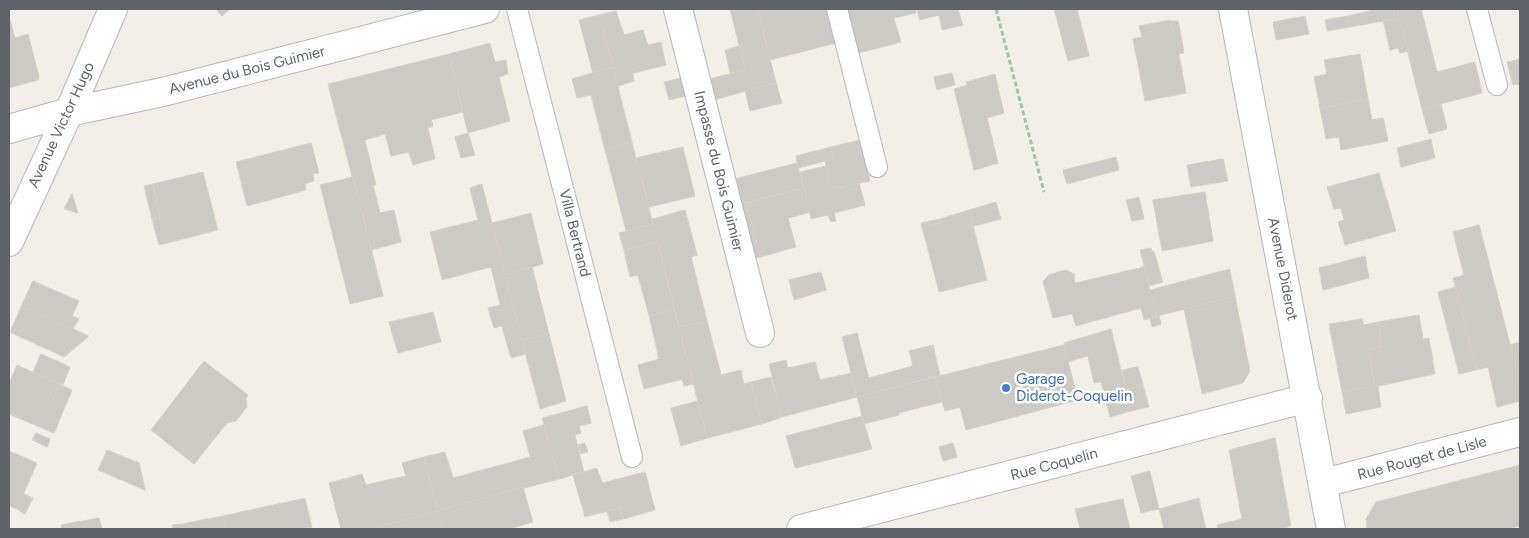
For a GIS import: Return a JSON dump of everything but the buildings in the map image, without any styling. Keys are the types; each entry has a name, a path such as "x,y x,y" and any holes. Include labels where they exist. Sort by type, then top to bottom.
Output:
{"street":[{"name":"Avenue Victor Hugo","path":"9,242 69,112 113,9"},
{"name":"Avenue du Bois Guimier","path":"9,129 69,112 167,91 485,9"},
{"name":"Impasse du Bois Guimier","path":"678,9 760,333"},
{"name":"Avenue Diderot","path":"1233,9 1308,398 1331,529"},
{"name":"Rue Coquelin","path":"801,529 1308,398"},
{"name":"Rue Rouget de Lisle","path":"1324,484 1520,432"}],"lane":[{"name":"Villa Bertrand","path":"517,9 632,456"},
{"path":"838,9 877,167"},
{"path":"1477,9 1497,85"}],"path":[{"path":"996,9 1044,192"}],"place":[{"name":"Garage Diderot-Coquelin","path":"1006,388"}]}
